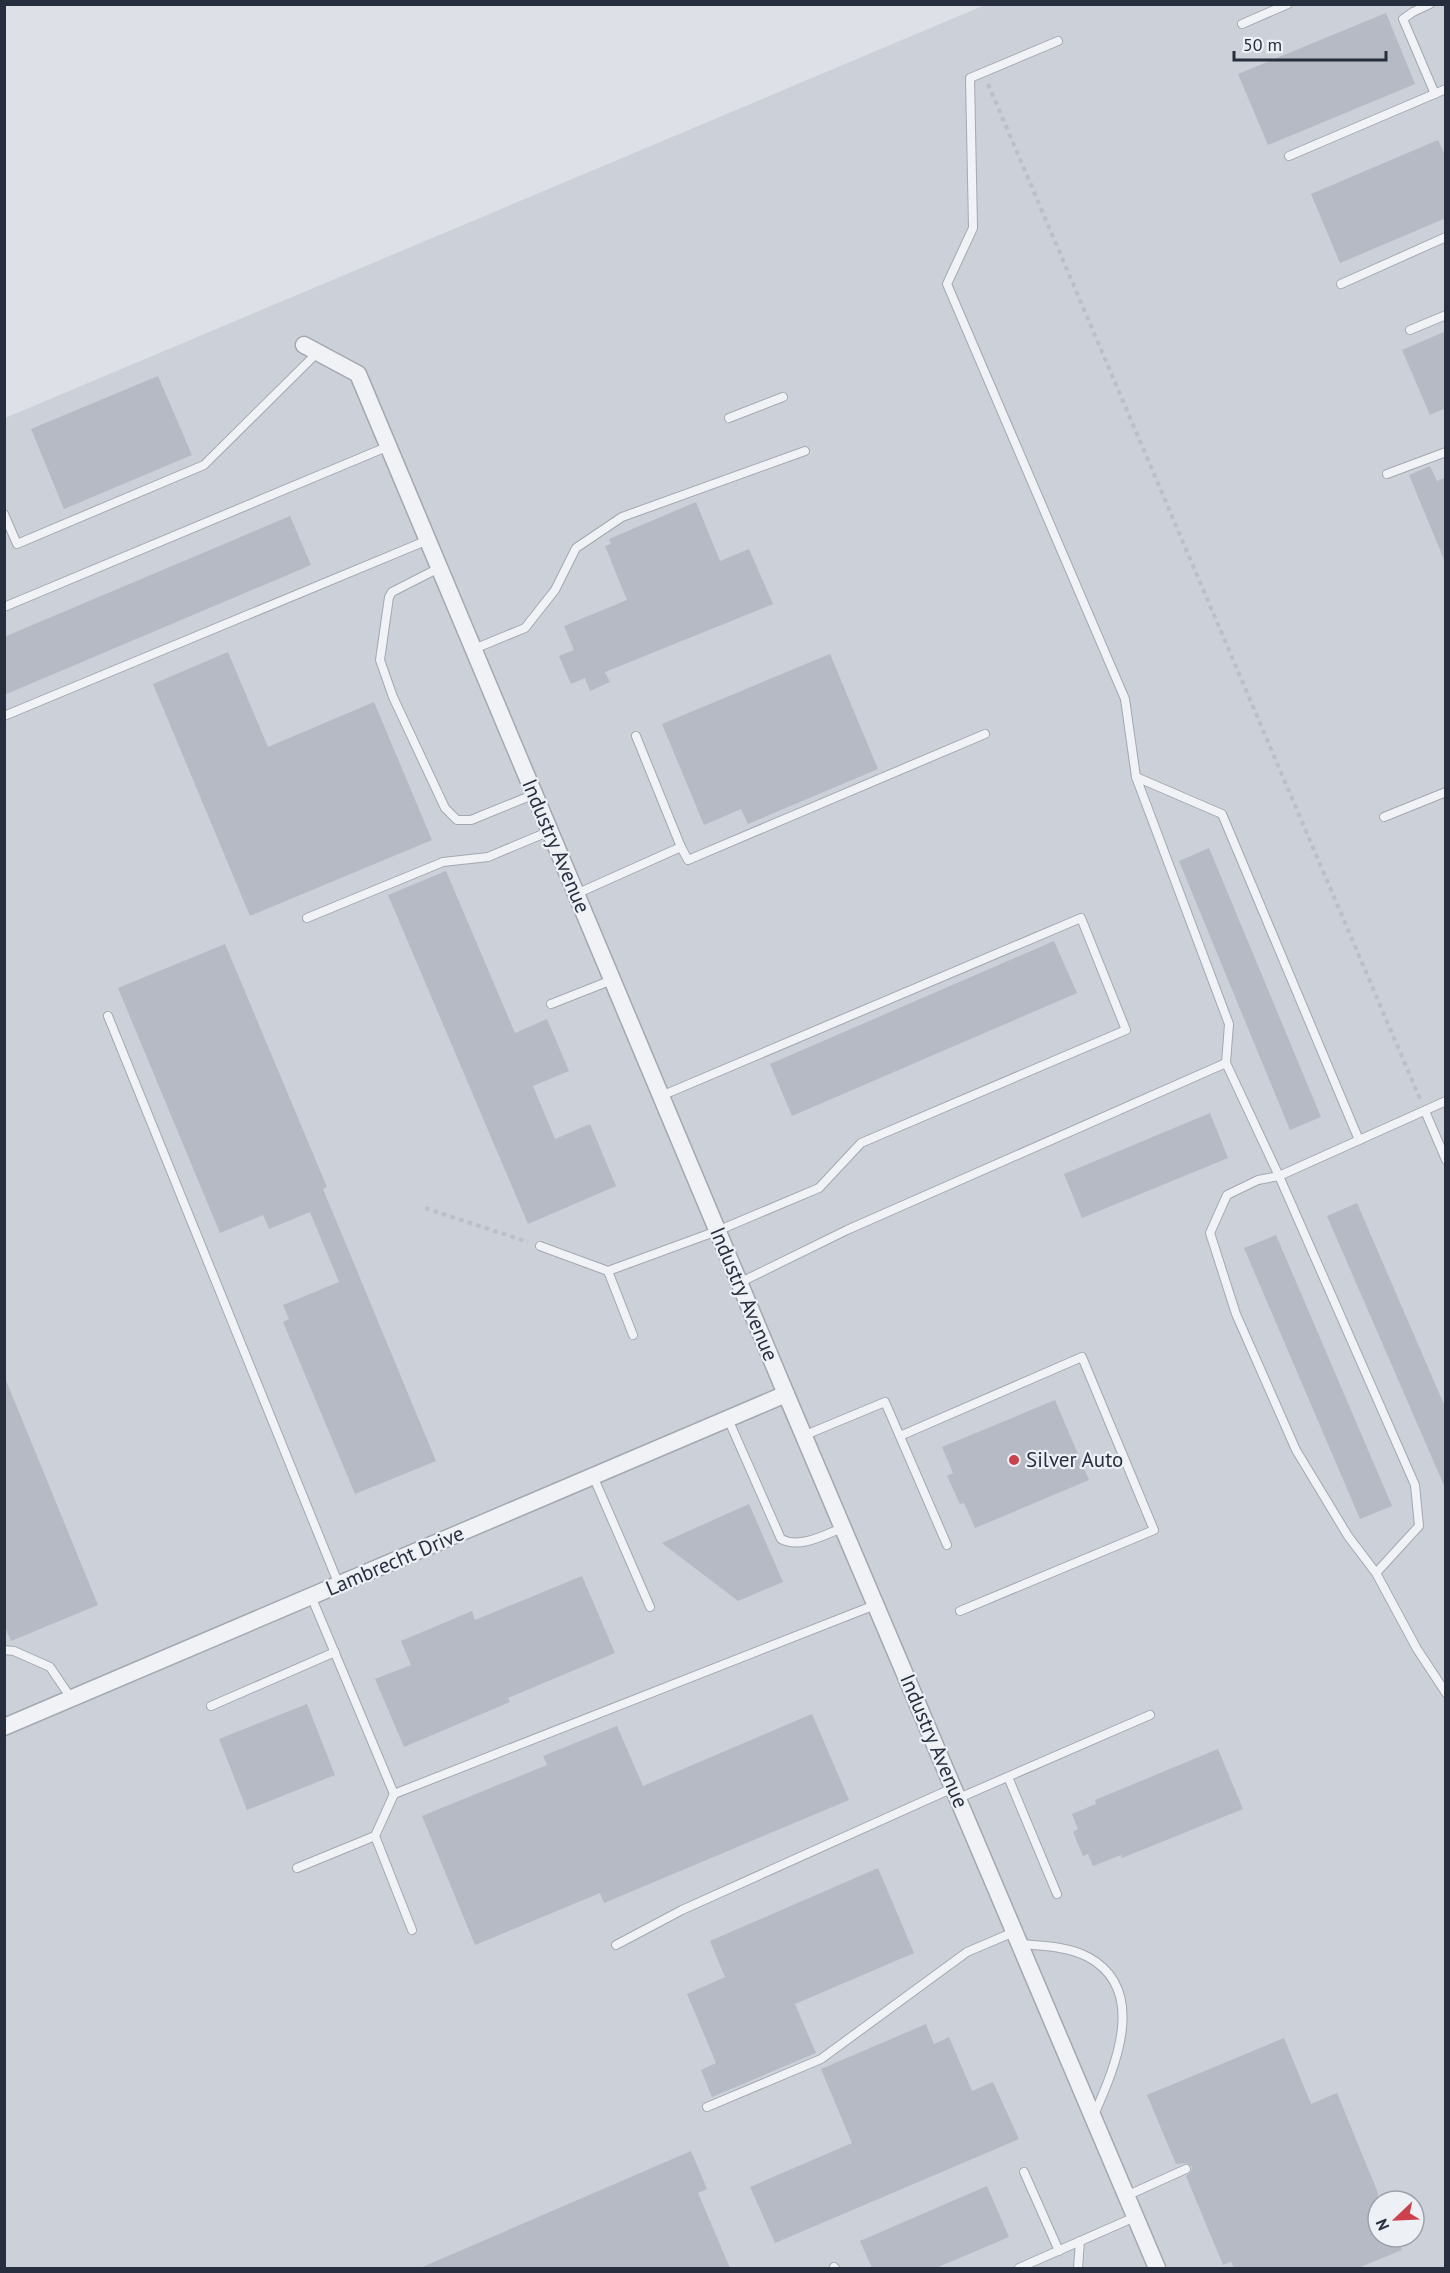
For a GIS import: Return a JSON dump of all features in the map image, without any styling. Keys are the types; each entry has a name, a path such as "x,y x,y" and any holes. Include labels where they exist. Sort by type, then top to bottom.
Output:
{"street":[{"name":"Industry Avenue","path":"311,349 358,374 842,1528 1157,2268"},
{"name":"Lambrecht Drive","path":"4,1727 786,1394"}],"lane":[{"path":"1242,24 1288,4"},
{"path":"1430,4 1403,19 1435,94"},
{"path":"1058,41 970,78 973,228 947,284 1125,699 1136,777 1229,1024 1226,1063 1279,1176 1415,1485 1419,1527 1376,1573"},
{"path":"1289,156 1446,89"},
{"path":"1341,284 1446,237"},
{"path":"1410,330 1446,315"},
{"path":"4,514 17,544 204,465 311,349"},
{"path":"729,418 783,397"},
{"path":"4,607 389,446"},
{"path":"474,649 525,628 555,590 576,548 622,516 805,451"},
{"path":"1387,474 1446,452"},
{"path":"4,716 428,540"},
{"path":"439,568 392,592 389,597 380,660 393,697 444,808 457,820 471,820 534,794"},
{"path":"636,736 688,860 985,734"},
{"path":"1136,777 1222,814 1359,1140"},
{"path":"1384,817 1446,792"},
{"path":"307,918 443,862 488,857 550,831"},
{"path":"576,894 681,847"},
{"path":"540,1246 608,1270 717,1231 819,1188 861,1143 1126,1030 1082,918 661,1096"},
{"path":"551,1004 612,980"},
{"path":"108,1016 339,1585"},
{"path":"739,1283 847,1230 1226,1063"},
{"path":"1446,1101 1279,1176 1258,1180 1227,1195 1210,1233 1236,1314 1296,1450 1348,1536 1376,1573 1417,1649 1446,1693"},
{"path":"1425,1110 1446,1160"},
{"path":"608,1270 633,1335"},
{"path":"900,1436 1082,1357 1154,1530 960,1611"},
{"path":"804,1436 885,1402 947,1545"},
{"path":"728,1419 781,1539 789,1544 810,1540 842,1528"},
{"path":"593,1476 650,1607"},
{"path":"311,1596 394,1794"},
{"path":"297,1868 375,1836 394,1794 875,1605"},
{"path":"4,1650 14,1651 50,1667 71,1698"},
{"path":"211,1706 335,1652"},
{"path":"616,1945 682,1910 956,1793 1008,1777 1150,1715"},
{"path":"1008,1777 1057,1894"},
{"path":"375,1836 412,1930"},
{"path":"707,2107 821,2060 967,1952 1017,1938 1086,1956 1106,1969 1119,1988 1123,2010 1120,2037 1112,2074 1093,2118"},
{"path":"1126,2196 1186,2169"},
{"path":"1024,2172 1059,2251"},
{"path":"1019,2268 1135,2217"},
{"path":"1078,2268 1080,2241"}],"path":[{"path":"983,73 1425,1110"},
{"path":"425,1208 540,1246"}],"shaded area":[{"path":"985,5 1445,5 1445,2268 5,2268 5,418"}],"building":[{"path":"1386,13 1415,84 1268,145 1238,74"},
{"path":"1438,140 1446,157 1446,218 1340,263 1311,194"},
{"path":"1446,331 1446,408 1430,415 1402,350"},
{"path":"158,376 192,455 64,509 31,429"},
{"path":"1430,466 1437,481 1446,477 1445,562 1409,475"},
{"path":"696,502 720,561 749,549 773,604 605,672 610,682 590,691 585,678 571,684 559,656 574,650 564,626 627,600 605,546 611,544 609,539"},
{"path":"290,516 311,565 4,695 4,637"},
{"path":"228,652 268,747 374,702 432,840 250,916 153,684"},
{"path":"830,654 878,769 748,824 741,809 704,825 662,724"},
{"path":"1209,848 1321,1117 1290,1130 1179,861"},
{"path":"446,871 515,1033 547,1019 569,1071 533,1086 555,1139 590,1124 616,1186 528,1224 388,895"},
{"path":"1054,941 1077,993 792,1116 770,1064"},
{"path":"225,944 327,1187 323,1189 436,1461 355,1494 283,1322 289,1319 283,1305 339,1282 310,1212 269,1229 263,1215 220,1233 118,988"},
{"path":"1210,1113 1228,1158 1082,1218 1064,1174"},
{"path":"1357,1203 1446,1409 1446,1490 1327,1216"},
{"path":"1276,1235 1392,1506 1360,1519 1244,1248"},
{"path":"5,1378 98,1605 11,1641 4,1625"},
{"name":"Silver Auto","path":"1055,1400 1089,1480 975,1528 964,1503 960,1504 947,1476 953,1473 942,1447"},
{"path":"749,1504 783,1582 738,1601 662,1543"},
{"path":"582,1576 615,1653 508,1698 510,1702 404,1747 375,1679 411,1665 401,1641 472,1611 475,1620"},
{"path":"307,1704 335,1775 247,1810 219,1739"},
{"path":"812,1714 849,1800 604,1903 600,1893 475,1945 422,1816 547,1765 543,1756 617,1726 643,1786"},
{"path":"1218,1749 1243,1809 1122,1858 1121,1855 1093,1866 1088,1854 1083,1856 1073,1832 1078,1829 1072,1814 1096,1804 1095,1800"},
{"path":"878,1868 914,1953 795,2004 816,2053 712,2097 701,2070 716,2063 687,1994 725,1977 710,1941"},
{"path":"926,2024 934,2044 949,2037 972,2091 993,2082 1019,2139 775,2243 750,2187 852,2143 821,2069"},
{"path":"1284,2038 1311,2104 1337,2093 1376,2189 1366,2189 1366,2249 1402,2250 1358,2268 1234,2268 1231,2262 1223,2265 1186,2176 1191,2172 1192,2167 1187,2163 1176,2164 1147,2095"},
{"path":"691,2151 707,2189 698,2193 730,2268 420,2268"},
{"path":"987,2186 1009,2237 936,2268 872,2268 860,2241"}],"place":[{"name":"Silver Auto","path":"1014,1460"}]}
